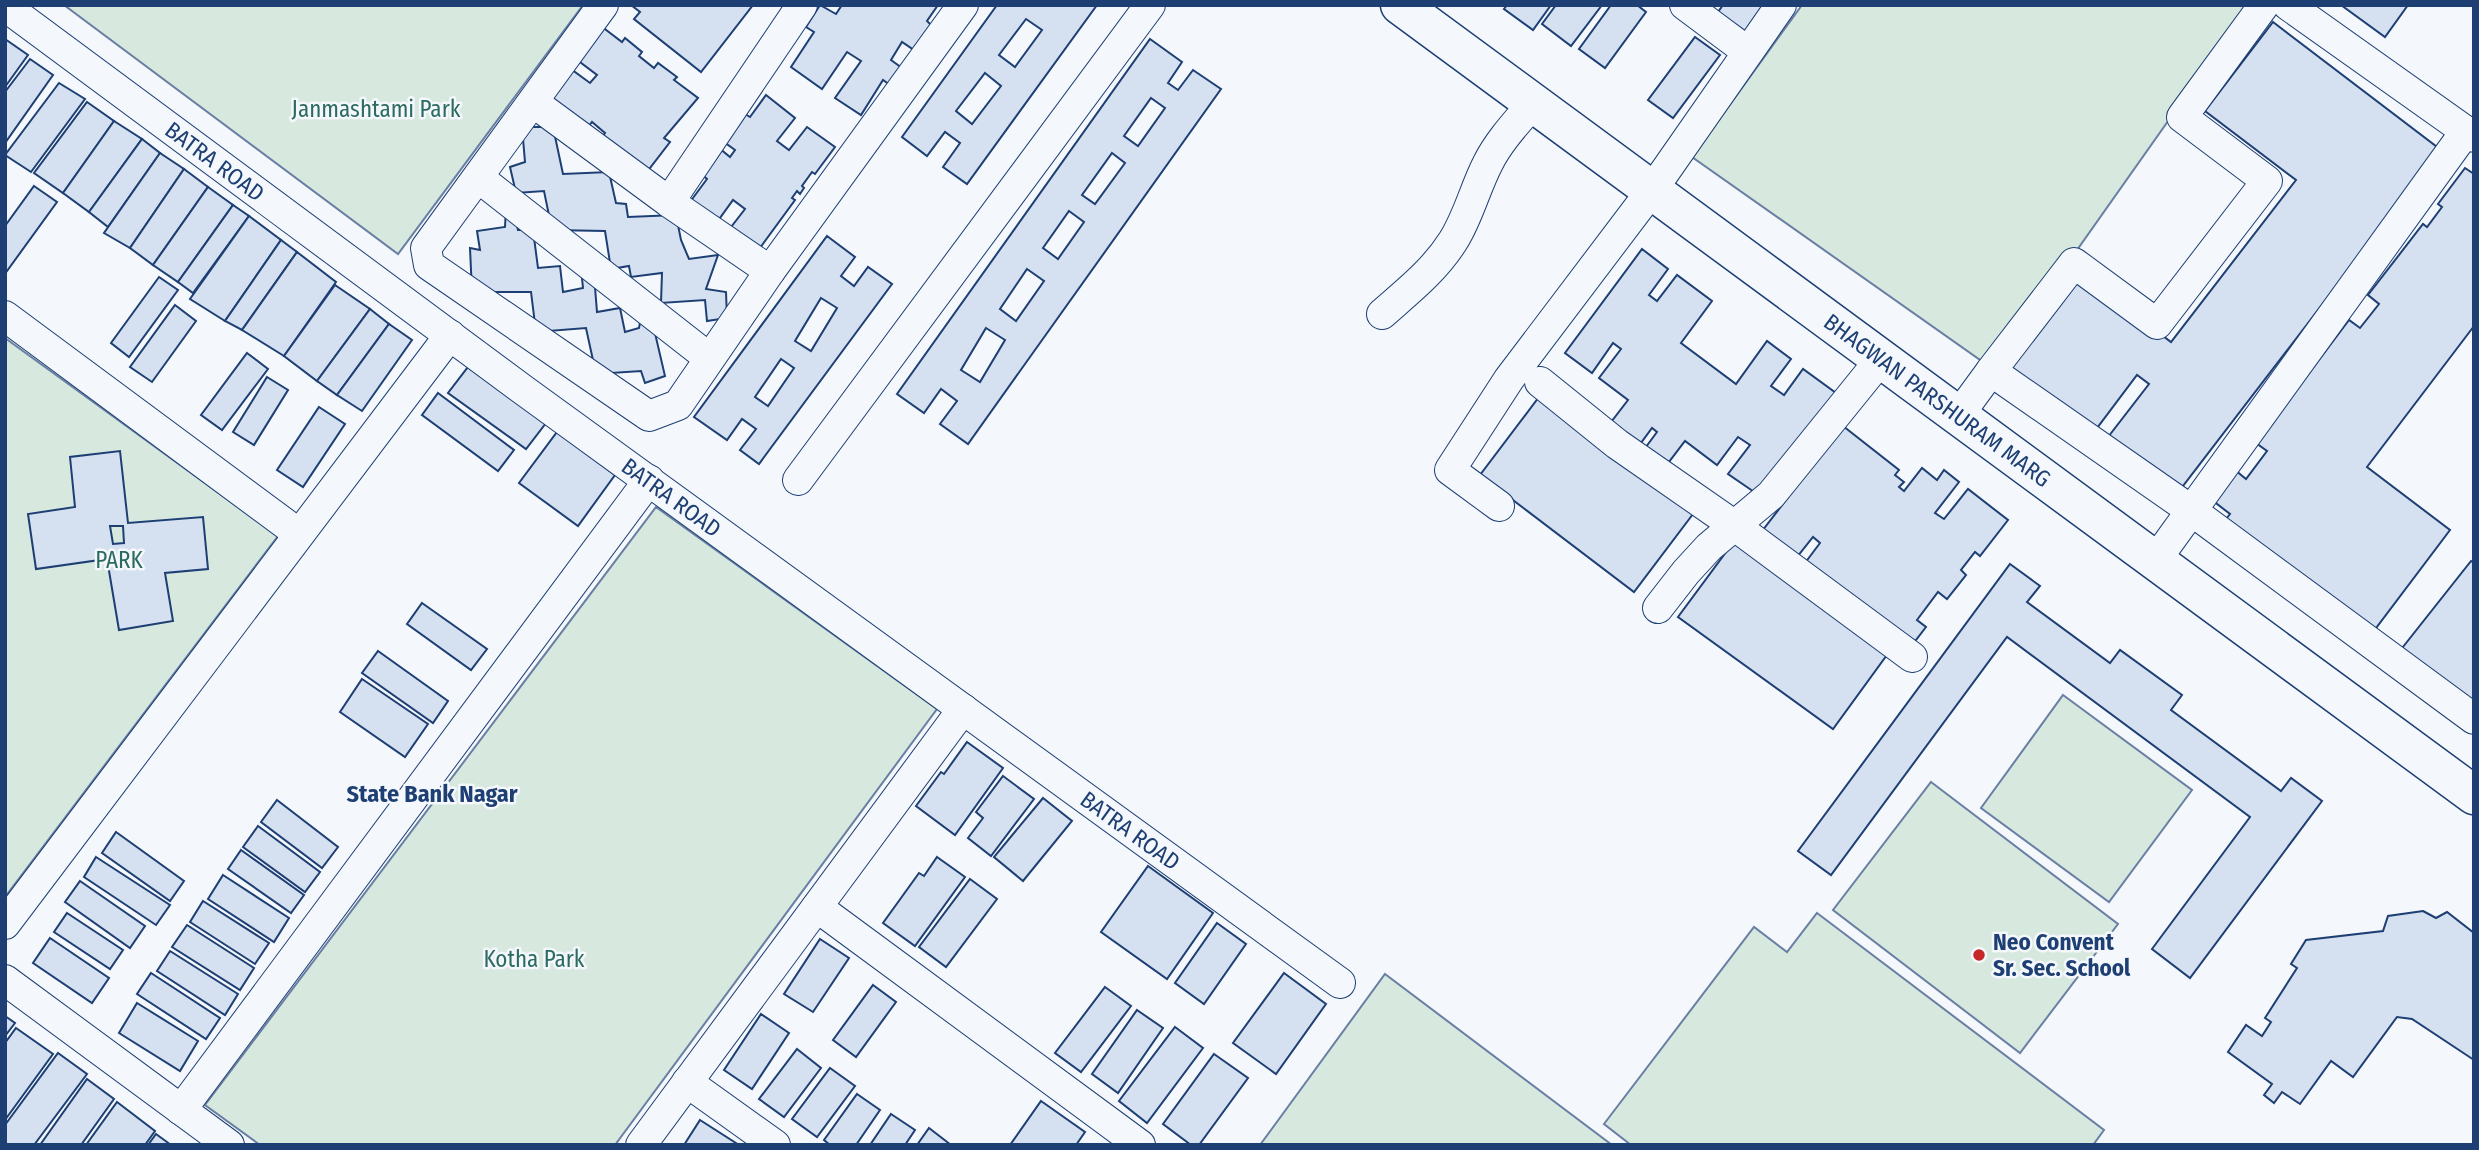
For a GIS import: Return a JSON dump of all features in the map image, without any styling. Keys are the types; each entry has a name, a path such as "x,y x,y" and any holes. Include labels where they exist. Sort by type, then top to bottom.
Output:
{"street":[{"path":"603,5 426,248 429,265 649,416 678,405 770,271 963,5"},
{"path":"669,202 802,5"},
{"path":"798,480 1150,5"},
{"name":"BHAGWAN PARSHURAM MARG","path":"1400,5 2474,795"},
{"path":"1685,5 1748,52"},
{"path":"1499,506 1450,470 1509,380 1651,190 1781,5"},
{"path":"1958,416 2074,263 2157,324 2267,181 2182,117 2264,5"},
{"path":"2155,561 2470,134 2288,5"},
{"name":"BATRA ROAD","path":"5,6 450,335 1340,983"},
{"path":"533,102 669,202 770,271"},
{"path":"1382,314 1439,262 1455,238 1489,161 1506,134 1532,103"},
{"path":"478,178 709,358"},
{"path":"5,316 299,534"},
{"path":"5,924 450,335"},
{"path":"1658,608 1709,547 1771,495 1881,359"},
{"path":"1991,371 2192,510 2474,719"},
{"path":"1540,382 1617,444 1735,526 1912,657"},
{"path":"181,1110 649,480"},
{"path":"641,1145 963,709"},
{"path":"817,907 1140,1145"},
{"path":"5,980 229,1145"},
{"path":"687,1082 775,1145"}],"green space":[{"name":"Janmashtami Park","path":"64,5 583,5 398,254"},
{"path":"1802,5 2250,5 1993,369 1692,157"},
{"name":"PARK","path":"5,338 278,536 5,897"},
{"name":"Kotha Park","path":"656,507 937,709 615,1145 260,1145 205,1105"},
{"path":"2063,695 2192,790 2109,902 1981,808"},
{"path":"1931,782 2118,924 2020,1053 1833,910"},
{"path":"1817,913 2104,1130 2093,1145 1631,1145 1604,1124 1754,927 1787,952"},
{"path":"1385,974 1612,1145 1260,1145"}],"building":[{"path":"631,5 753,5 701,72 634,19 640,12"},
{"path":"820,5 836,14 842,5 938,5 927,21 931,25 914,50 902,42 891,60 902,68 890,85 883,80 861,115 835,98 861,61 847,52 822,89 791,67 814,32 806,27"},
{"path":"997,5 1097,5 967,184 943,167 960,143 945,132 927,156 902,137","holes":["1026,19 1042,30 1015,67 999,55","985,73 1001,86 972,124 956,111"]},
{"path":"1507,5 1551,5 1533,30 1504,9"},
{"path":"1556,5 1602,5 1571,46 1542,24"},
{"path":"1611,5 1637,5 1646,12 1605,68 1579,49"},
{"path":"1723,5 1763,5 1745,31 1718,12"},
{"path":"2341,5 2408,5 2385,37"},
{"path":"2273,22 2441,150 2176,495 2105,441 2149,384 2137,375 2094,432 2011,369 2083,275 2171,342 2296,180 2205,111"},
{"path":"597,23 622,42 625,38 642,52 639,56 654,68 658,63 677,77 674,80 698,98 664,138 670,142 643,177 598,143 605,133 592,122 584,132 541,95 564,64 590,83 597,75 572,56"},
{"path":"1695,37 1720,55 1673,118 1648,100"},
{"path":"5,39 28,55 5,87"},
{"path":"1150,39 1182,62 1168,83 1178,90 1193,70 1221,89 968,444 940,424 957,401 941,389 924,413 897,394","holes":["1151,98 1165,108 1138,146 1124,136","1112,153 1125,163 1095,204 1082,195","1069,211 1084,222 1058,259 1043,248","1027,269 1044,281 1016,321 1000,309","986,328 1005,340 980,382 961,370"]},
{"path":"30,59 53,75 5,143 5,92"},
{"path":"59,83 85,99 31,172 5,155"},
{"path":"766,95 795,118 777,141 789,150 807,127 835,147 815,174 812,172 800,194 797,191 792,198 795,200 757,252 728,231 745,209 733,200 717,222 690,202 707,179 700,173 719,148 730,157 735,150 724,142 745,114 750,117"},
{"path":"87,102 114,121 63,193 34,173"},
{"path":"114,121 142,139 89,212 63,193"},
{"path":"522,127 553,127 563,174 609,172 616,203 626,204 628,217 676,215 681,240 689,259 718,255 706,289 726,292 727,318 707,321 705,300 661,303 662,273 631,277 629,266 611,269 605,231 552,230 544,191 516,193 510,167 525,162"},
{"path":"142,139 160,153 108,227 89,212"},
{"path":"160,153 184,169 130,248 104,233"},
{"path":"2465,168 2474,174 2474,326 2367,467 2450,530 2370,636 2222,524 2230,514 2212,500 2235,470 2246,479 2267,451 2256,443 2349,320 2360,328 2379,304 2368,295 2423,224 2427,227 2442,207 2438,204"},
{"path":"184,169 208,187 153,265 130,248"},
{"path":"34,186 57,202 7,271 5,226"},
{"path":"208,187 233,205 178,282 153,265"},
{"path":"233,205 249,216 193,293 178,282"},
{"path":"512,206 518,230 533,230 538,268 560,266 563,292 583,288 582,278 594,275 597,312 620,308 625,332 639,328 641,317 651,316 665,376 645,383 641,371 596,374 586,328 536,332 531,292 472,292 470,248 480,250 477,231 505,227 506,207"},
{"path":"249,216 281,240 225,321 190,299"},
{"path":"827,236 855,257 841,276 854,286 868,267 892,284 759,464 740,450 756,429 742,419 727,440 694,417","holes":["821,298 837,308 811,351 795,341","781,359 794,368 768,406 755,397"]},
{"path":"281,240 297,252 242,330 225,321"},
{"path":"1642,249 1668,269 1649,295 1657,301 1677,275 1712,301 1681,343 1736,384 1767,341 1791,359 1771,386 1784,395 1803,369 1836,393 1760,496 1728,474 1750,445 1738,437 1717,465 1685,441 1662,471 1640,455 1657,432 1652,428 1635,451 1605,430 1628,400 1599,378 1621,349 1613,343 1592,373 1565,353"},
{"path":"297,252 336,282 284,356 242,330"},
{"path":"159,277 178,290 129,357 111,343"},
{"path":"335,285 370,309 317,381 284,356"},
{"path":"175,305 196,321 152,382 130,367"},
{"path":"370,309 389,324 337,395 317,381"},
{"path":"389,324 412,340 362,411 337,395"},
{"path":"247,353 268,369 222,430 201,415"},
{"path":"468,367 546,423 526,449 448,393"},
{"path":"267,377 288,390 254,445 233,432"},
{"path":"438,393 514,450 498,471 422,415"},
{"path":"1542,393 1696,510 1634,592 1480,475"},
{"path":"319,407 345,424 303,487 277,470"},
{"path":"1843,426 1899,470 1895,475 1904,482 1899,487 1904,491 1922,468 1937,480 1944,470 1959,482 1935,513 1944,519 1968,489 2008,520 1980,556 1975,552 1961,570 1966,575 1947,599 1938,592 1917,620 1926,627 1909,649 1802,567 1820,543 1813,537 1793,562 1759,535"},
{"path":"557,432 615,475 578,526 519,483"},
{"path":"120,451 128,523 203,517 208,569 165,573 173,621 119,630 107,559 36,569 28,514 75,507 70,457","holes":["110,526 123,526 124,543 113,544"]},
{"path":"1738,536 1892,648 1833,729 1678,617"},
{"path":"2471,561 2474,563 2474,711 2399,652"},
{"path":"2010,564 2040,586 2027,602 2110,663 2120,650 2182,695 2171,710 2281,791 2291,778 2322,801 2190,978 2152,949 2250,817 2007,637 1831,875 1798,851"},
{"path":"422,603 487,649 471,670 407,624"},
{"path":"378,651 448,701 433,723 362,673"},
{"path":"362,679 428,724 405,757 340,712"},
{"path":"967,742 1003,768 955,835 916,806"},
{"path":"1003,776 1034,799 991,856 968,838 983,818 976,812"},
{"path":"1043,798 1072,821 1023,881 994,857"},
{"path":"277,800 338,847 322,868 261,822"},
{"path":"258,826 320,872 305,892 243,847"},
{"path":"116,832 184,881 170,901 102,853"},
{"path":"241,850 304,895 291,913 228,869"},
{"path":"96,857 170,905 156,925 84,877"},
{"path":"937,857 965,877 915,946 883,923 919,873 924,876"},
{"path":"1148,866 1213,913 1167,979 1101,932"},
{"path":"223,875 289,918 274,942 208,899"},
{"path":"970,879 997,899 946,967 919,947"},
{"path":"80,881 145,926 130,948 65,902"},
{"path":"203,901 269,943 255,964 190,922"},
{"path":"2423,911 2436,918 2447,912 2474,933 2474,1060 2412,1019 2397,1017 2353,1077 2331,1061 2300,1104 2282,1092 2274,1103 2264,1095 2272,1084 2228,1052 2246,1025 2262,1036 2271,1022 2265,1018 2297,968 2291,964 2306,940 2383,931 2388,916"},
{"path":"67,913 123,950 110,969 54,932"},
{"path":"1217,923 1246,944 1204,1004 1175,983"},
{"path":"187,925 254,968 240,990 172,947"},
{"path":"50,938 109,978 92,1003 33,963"},
{"path":"820,939 849,958 813,1012 784,994"},
{"path":"170,951 238,994 225,1015 157,971"},
{"path":"151,973 220,1018 206,1039 137,994"},
{"path":"1284,973 1326,1004 1276,1074 1233,1043"},
{"path":"873,985 896,1002 856,1057 833,1040"},
{"path":"1105,987 1131,1006 1081,1072 1055,1053"},
{"path":"137,1003 198,1041 180,1071 119,1033"},
{"path":"1137,1010 1163,1028 1118,1093 1092,1074"},
{"path":"761,1014 789,1033 752,1089 724,1070"},
{"path":"5,1016 15,1023 5,1036"},
{"path":"1175,1027 1203,1048 1147,1123 1119,1101"},
{"path":"16,1028 53,1054 5,1120 5,1043"},
{"path":"797,1049 821,1068 784,1117 759,1099"},
{"path":"58,1053 87,1074 34,1145 5,1145 5,1125"},
{"path":"1214,1054 1248,1078 1199,1145 1191,1145 1163,1124"},
{"path":"830,1068 855,1086 817,1137 792,1119"},
{"path":"87,1079 114,1099 81,1145 40,1145"},
{"path":"857,1094 880,1110 856,1145 830,1145 824,1140"},
{"path":"1041,1101 1085,1132 1076,1145 1010,1145"},
{"path":"117,1102 155,1131 145,1145 86,1145"},
{"path":"891,1114 915,1130 905,1145 870,1145"},
{"path":"700,1120 739,1145 684,1145"},
{"path":"929,1128 951,1145 917,1145"},
{"path":"156,1134 171,1145 148,1145"}],"place":[{"name":"Neo Convent Sr. Sec. School","path":"1979,955"}],"district":[{"name":"State Bank Nagar","path":"432,794"}]}
